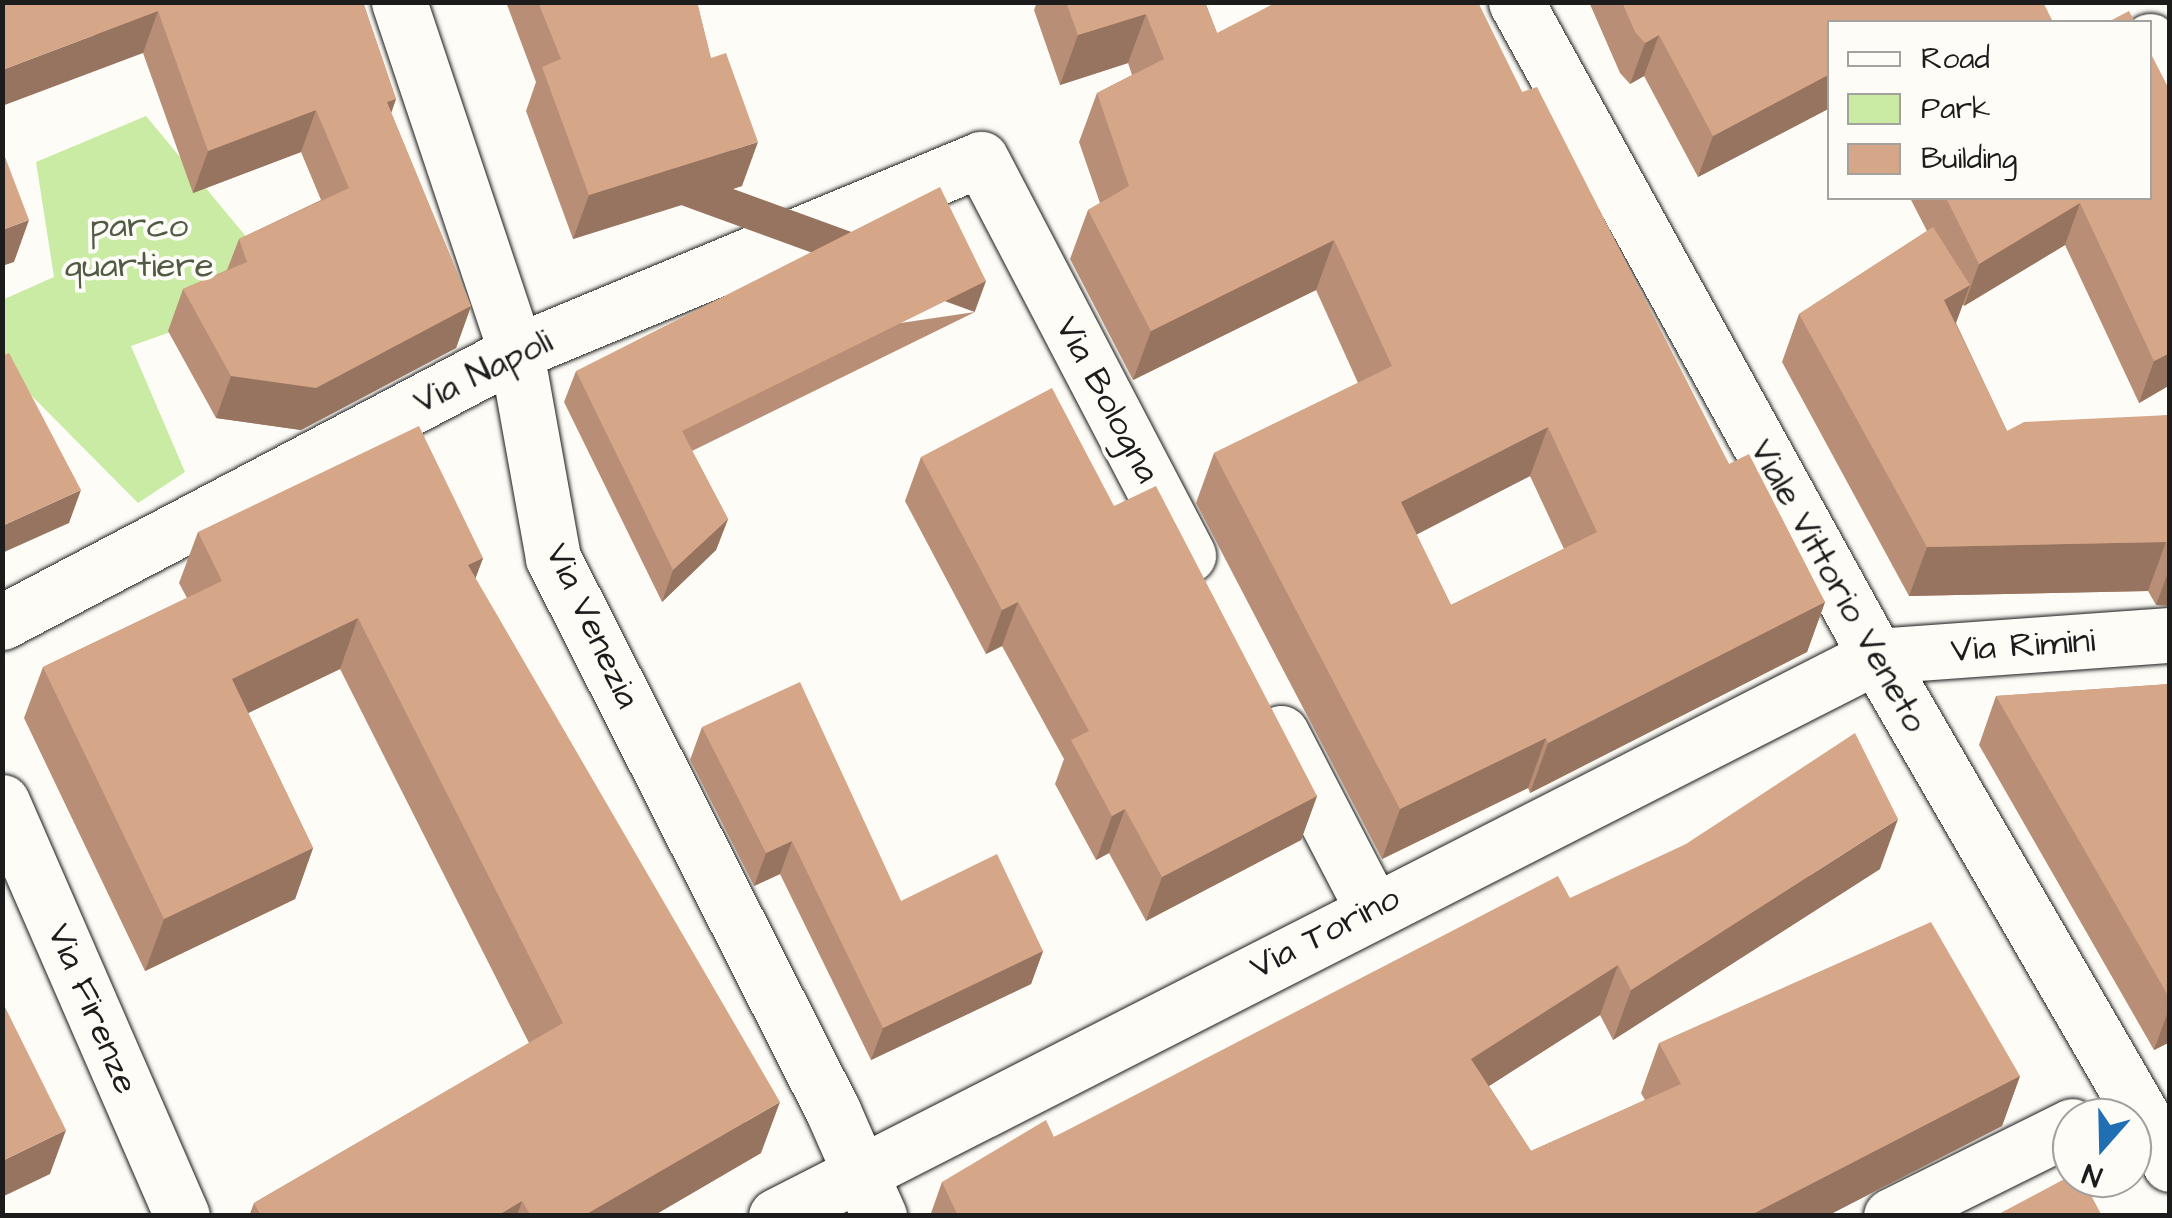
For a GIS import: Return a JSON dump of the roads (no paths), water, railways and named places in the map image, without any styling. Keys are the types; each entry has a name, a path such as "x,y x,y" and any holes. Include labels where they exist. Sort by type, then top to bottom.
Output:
{"street":[{"name":"Via Venezia","path":"399,2 516,352 552,558 869,1194"},
{"name":"Viale Vittorio Veneto","path":"1516,2 1876,656 2104,1098"},
{"path":"2152,45 2170,77"},
{"name":"Via Napoli","path":"2,622 516,352 981,158"},
{"name":"Via Bologna","path":"981,158 1216,609"},
{"name":"Via Rimini","path":"1876,656 2170,636"},
{"name":"Via Torino","path":"776,1216 869,1194 1372,908 1876,656"},
{"path":"1253,679 1372,908"},
{"name":"Via Firenze","path":"2,802 182,1216"},
{"path":"1891,1216 2052,1136"}],"park label":[{"name":"parco quartiere","path":"139,246"}]}
